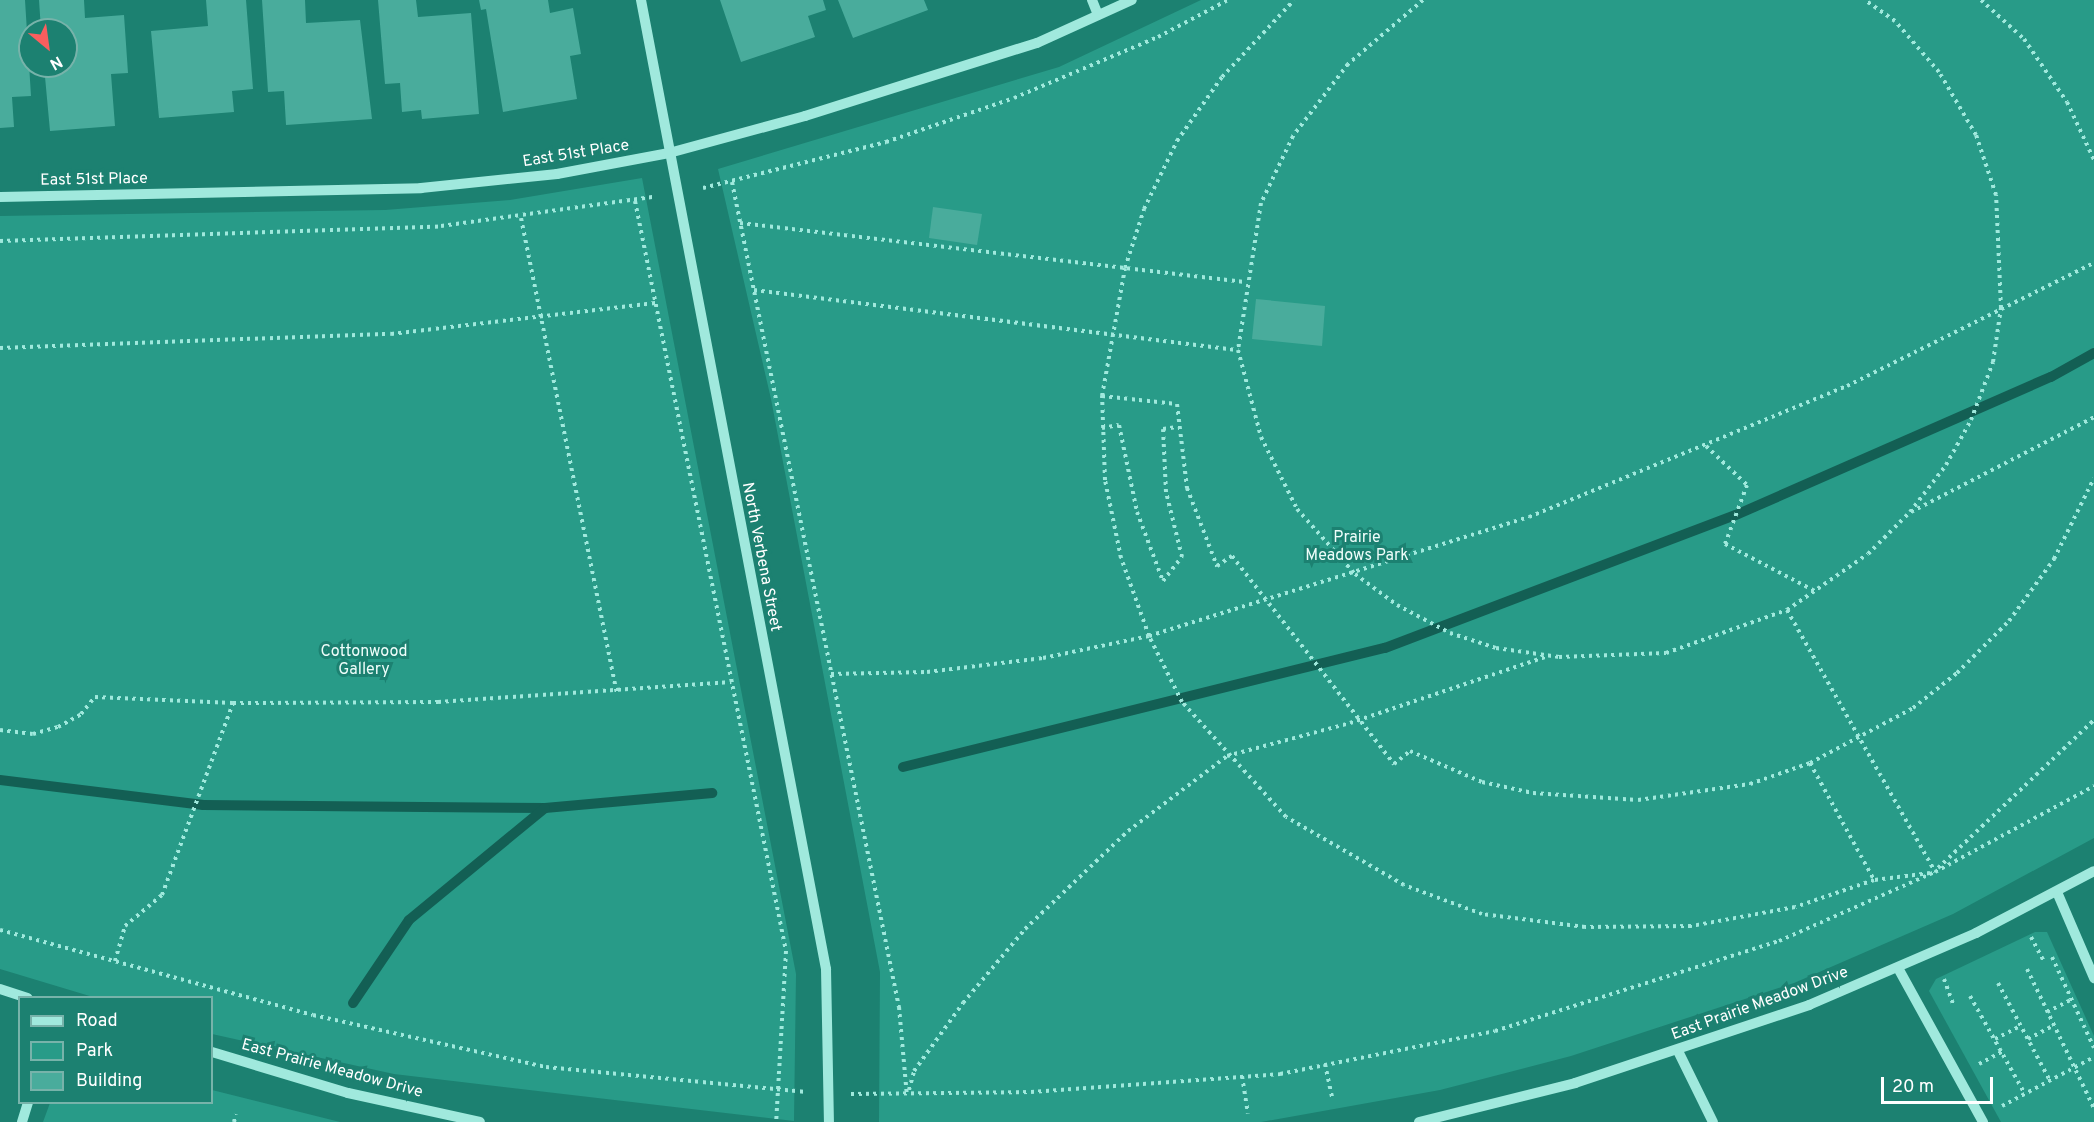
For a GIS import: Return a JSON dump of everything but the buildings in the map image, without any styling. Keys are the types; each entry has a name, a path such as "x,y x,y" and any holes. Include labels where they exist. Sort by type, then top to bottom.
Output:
{"street":[{"name":"North Verbena Street","path":"641,0 826,969 829,1122"},
{"path":"1092,0 1098,15"},
{"name":"East 51st Place","path":"0,197 421,188 556,174 669,153 1037,43 1132,0"},
{"name":"East Prairie Meadow Drive","path":"1419,1122 1678,1051 1898,969 2057,892 2094,871"},
{"path":"2057,892 2094,978"},
{"path":"1898,969 1983,1122"},
{"path":"0,989 21,996"},
{"path":"1678,1051 1713,1122"},
{"name":"East Prairie Meadow Drive","path":"213,1052 348,1093 480,1122"},
{"path":"22,1122 27,1104"}],"path":[{"path":"719,184 886,142 1014,98 1158,37 1228,0"},
{"path":"1294,0 1222,77 1177,141 1144,208 1125,268 1102,396 1105,480 1121,558 1149,636 1182,702 1227,756 1286,817 1345,855 1482,914 1585,927 1691,926 1795,907 1874,880 1935,873 2094,720"},
{"path":"1422,0 1348,64 1293,136 1261,203 1245,282 1238,350 1261,436 1297,509 1355,574 1450,633 1548,656 1666,653 1786,610 1817,592 1868,554 1910,512 1946,465 1971,420 1992,362 2001,308 1996,195 1976,135 1939,72 1895,21 1865,0"},
{"path":"1981,0 2024,39 2067,102 2094,160"},
{"path":"732,182 899,1007 907,1096"},
{"path":"0,242 329,232 521,218 648,199"},
{"path":"635,201 786,951 782,1079 777,1090 776,1122"},
{"path":"521,218 617,693"},
{"path":"740,224 1245,282"},
{"path":"831,674 927,672 1043,658 1149,636 1355,574 1528,517 1706,446 1846,386 2094,263"},
{"path":"754,290 1238,350"},
{"path":"0,348 391,334 541,320 655,303"},
{"path":"1102,396 1177,404 1177,427 1187,488 1217,566 1232,556 1394,764 1410,751 1482,782 1533,794 1638,800 1750,784 1810,763 1913,708 1957,673 2009,621 2054,559 2094,478"},
{"path":"1910,512 2094,417"},
{"path":"1102,428 1119,425 1137,512 1163,581 1182,557 1166,492 1163,429 1177,427"},
{"path":"1706,446 1747,485 1725,544 1817,592"},
{"path":"1786,610 1935,873"},
{"path":"907,1096 914,1071 1025,929 1128,831 1227,756 1361,719 1548,656"},
{"path":"0,730 33,734 58,727 81,714 95,697 233,703 617,693 731,682"},
{"path":"115,961 125,926 162,895 233,703"},
{"path":"1810,763 1874,880"},
{"path":"884,1095 907,1096 1242,1076 1325,1064 1540,1017 1779,941 1935,873 2094,786"},
{"path":"0,930 313,1015 546,1067 798,1092"},
{"path":"2031,937 2043,961"},
{"path":"2052,957 2094,1048"},
{"path":"2026,969 2094,1107"},
{"path":"1944,979 1953,1004"},
{"path":"1998,983 2050,1081"},
{"path":"1970,996 2025,1094"},
{"path":"2047,1012 2072,999"},
{"path":"2028,1039 2054,1025"},
{"path":"1995,1039 2021,1026"},
{"path":"1973,1067 2002,1052"},
{"path":"1997,1109 2094,1057"},
{"path":"1325,1064 1332,1098"},
{"path":"1242,1076 1248,1114"},
{"path":"234,1122 236,1114"}],"green space":[{"name":"Prairie Meadows Park","path":"1201,0 2094,0 2094,838 1953,914 1794,983 1571,1056 1440,1090 1261,1122 879,1122 880,972 771,399 718,169 1059,67"},
{"name":"Cottonwood Gallery","path":"642,178 796,974 794,1121 394,1074 213,1034 213,996 90,996 0,969 0,216 385,210 510,200"},
{"path":"2035,932 2047,932 2094,1036 2094,1122 2001,1122 1929,991 1936,979"},
{"path":"213,1090 340,1122 43,1122 50,1104 213,1104"}],"waterway":[{"path":"903,767 1385,648 1736,515 2051,377 2094,353"},
{"path":"0,780 203,805 545,808 712,793"},
{"path":"353,1003 409,920 545,808"}]}
